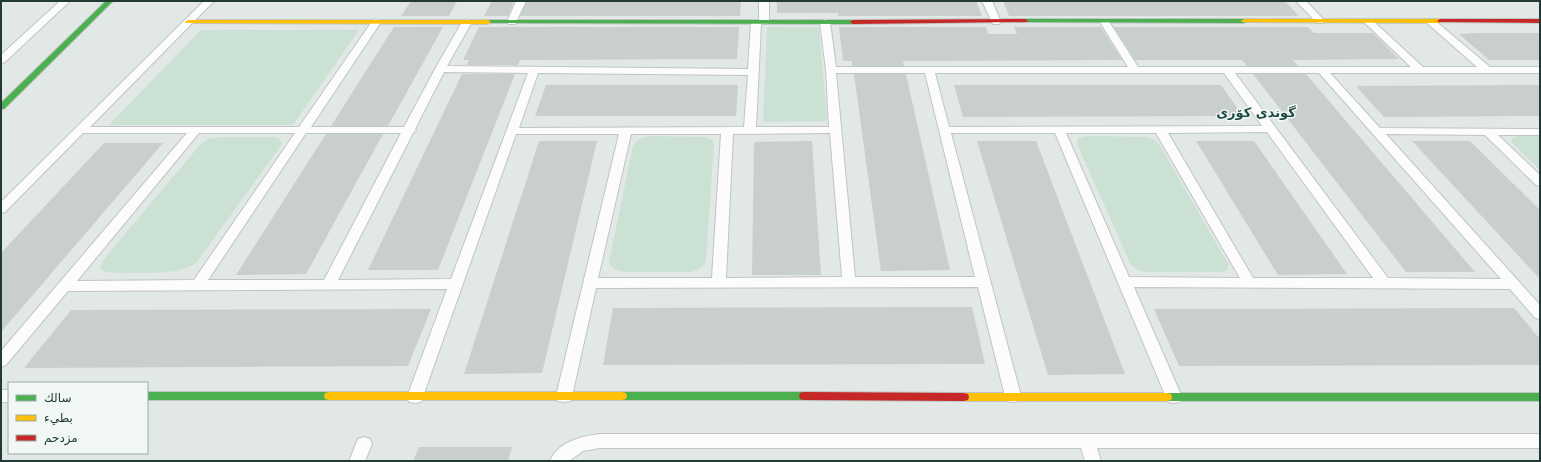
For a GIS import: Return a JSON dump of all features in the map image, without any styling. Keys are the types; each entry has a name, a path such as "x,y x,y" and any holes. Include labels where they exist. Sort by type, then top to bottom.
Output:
{"street":[{"path":"1,60 65,1"},
{"path":"1,107 110,1"},
{"path":"1,209 209,1"},
{"path":"512,22 521,1"},
{"path":"750,130 750,110 754,72 764,1"},
{"path":"987,1 996,22"},
{"path":"1300,1 1320,22"},
{"path":"188,22 1540,21"},
{"path":"198,285 376,22"},
{"path":"328,285 410,130 440,69 467,22"},
{"path":"825,22 832,70 835,130 848,282"},
{"path":"1105,22 1135,70"},
{"path":"1369,22 1420,70"},
{"path":"1430,22 1487,70"},
{"path":"440,69 754,72"},
{"path":"415,397 534,70"},
{"path":"832,70 1540,70"},
{"path":"929,70 1013,396"},
{"path":"1227,70 1268,128 1384,283"},
{"path":"1322,70 1540,314"},
{"path":"1160,128 1249,282"},
{"path":"945,130 1268,128"},
{"path":"80,130 410,130"},
{"path":"1,361 196,130"},
{"path":"564,396 626,130"},
{"path":"719,282 727,130"},
{"path":"512,131 835,130"},
{"path":"1059,130 1174,397"},
{"path":"1376,131 1540,132"},
{"path":"1488,132 1540,182"},
{"path":"590,283 984,282"},
{"path":"1124,282 1513,284"},
{"path":"64,286 456,284"},
{"path":"148,396 1540,397"},
{"path":"558,461 572,448 581,444 600,441 1540,441"},
{"path":"1087,442 1093,461"},
{"path":"357,461 364,444"}],"green space":[{"path":"767,27 819,27 827,121 763,122"},
{"path":"201,30 359,30 293,125 109,125"},
{"path":"648,136 704,137 711,139 714,143 706,260 702,267 691,272 625,272 615,269 609,262 633,146 638,140"},
{"path":"1089,136 1145,137 1153,139 1159,144 1229,265 1226,271 1146,272 1138,270 1131,265 1078,146 1077,141 1079,138"},
{"path":"1517,136 1540,136 1540,170 1512,143 1512,138"},
{"path":"221,137 275,137 279,138 282,144 197,262 189,267 169,272 113,273 102,271 100,268 104,259 199,146 208,139"}],"building":[{"path":"411,1 457,1 449,16 401,16"},
{"path":"492,1 514,1 508,16 484,16"},
{"path":"527,1 741,1 740,16 520,16"},
{"path":"777,1 976,1 982,16 838,16 838,13 777,13"},
{"path":"1003,1 1285,1 1299,16 1009,16"},
{"path":"394,27 443,27 388,126 331,126"},
{"path":"479,27 739,27 737,59 520,60 518,65 467,65 469,60 463,60"},
{"path":"839,27 986,27 988,34 1017,34 1014,27 1101,27 1122,60 903,61 904,66 852,66 852,61 843,61"},
{"path":"1114,27 1308,27 1314,33 1373,33 1399,59 1293,60 1298,66 1247,66 1242,60 1135,60"},
{"path":"1540,33 1540,60 1489,60 1459,34"},
{"path":"462,74 515,74 438,270 368,270"},
{"path":"854,74 906,74 950,270 881,271"},
{"path":"1253,74 1306,74 1475,272 1406,272"},
{"path":"546,85 738,85 736,116 535,116"},
{"path":"954,85 1221,85 1243,116 963,117"},
{"path":"1540,85 1540,116 1384,117 1356,86"},
{"path":"326,134 383,134 306,274 236,275"},
{"path":"539,141 597,141 542,373 464,374"},
{"path":"812,141 821,275 752,275 754,142"},
{"path":"977,141 1036,141 1125,374 1048,375"},
{"path":"1196,141 1254,141 1347,274 1278,275"},
{"path":"1412,141 1470,141 1540,210 1540,279"},
{"path":"104,143 163,143 1,332 1,253"},
{"path":"972,307 985,364 603,365 613,308"},
{"path":"1514,308 1540,339 1540,365 1179,366 1154,309"},
{"path":"431,309 408,366 24,368 71,310"},
{"path":"419,447 512,447 508,461 413,461"}],"traffic: fast":[{"path":"1,107 110,1"},
{"path":"1025,21 1244,21"},
{"path":"488,22 853,22"},
{"path":"148,396 329,396"},
{"path":"622,396 804,396"},
{"path":"1167,397 1540,397"}],"traffic: slow":[{"path":"1244,21 1440,21"},
{"path":"188,22 488,22"},
{"path":"329,396 622,396"},
{"path":"964,397 1167,397"}],"traffic: jam":[{"path":"853,22 1025,21"},
{"path":"1440,21 1540,21"},
{"path":"804,396 964,397"}],"district":[{"name":"گوندی کۆری","path":"1256,112"}]}
